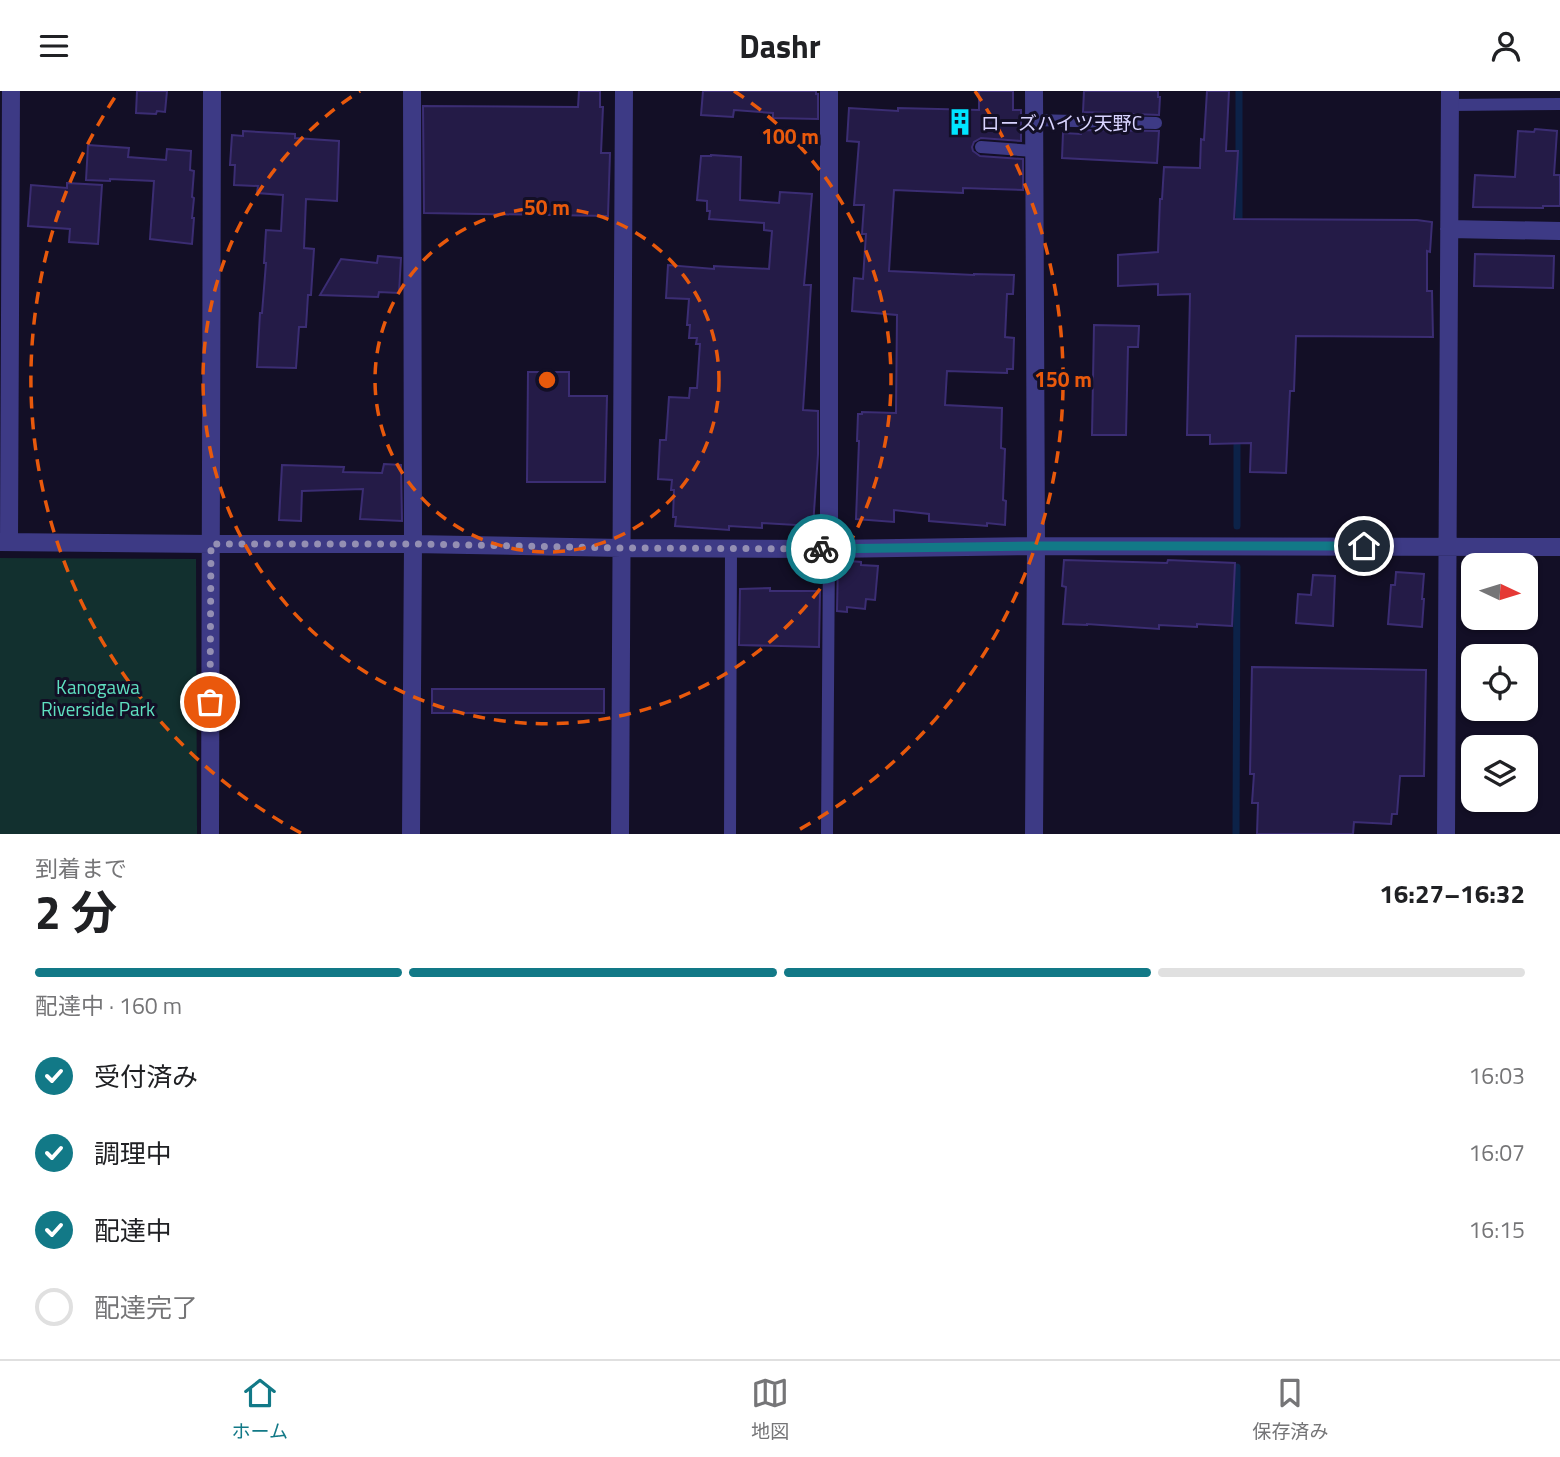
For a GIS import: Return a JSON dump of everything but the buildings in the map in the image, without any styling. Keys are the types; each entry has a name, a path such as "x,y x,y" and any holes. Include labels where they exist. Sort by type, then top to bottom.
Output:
{"street":[{"path":"11,91 4,542 828,549 1035,546 1560,547"},
{"path":"210,834 212,91"},
{"path":"411,834 412,91"},
{"path":"621,834 624,91"},
{"path":"828,549 829,91"},
{"path":"1034,91 1034,834"},
{"path":"1446,834 1450,98"},
{"path":"1449,229 1560,231"}],"lane":[{"path":"1450,98 1560,104"},
{"path":"1033,120 1156,123"},
{"path":"981,147 1033,151"},
{"path":"730,834 731,548"},
{"path":"827,834 828,549"}],"green space":[{"name":"Kanogawa Riverside Park","path":"0,558 196,559 197,834 0,834"}],"waterway":[{"path":"1239,91 1239,227"},
{"path":"1237,435 1237,526"},
{"path":"1236,834 1237,567"}],"way so far":[{"path":"210,702 211,544 821,549"}],"place":[{"name":"ローズハイツ天野C","path":"960,122"}],"route":[{"path":"821,549 1364,546"}]}
